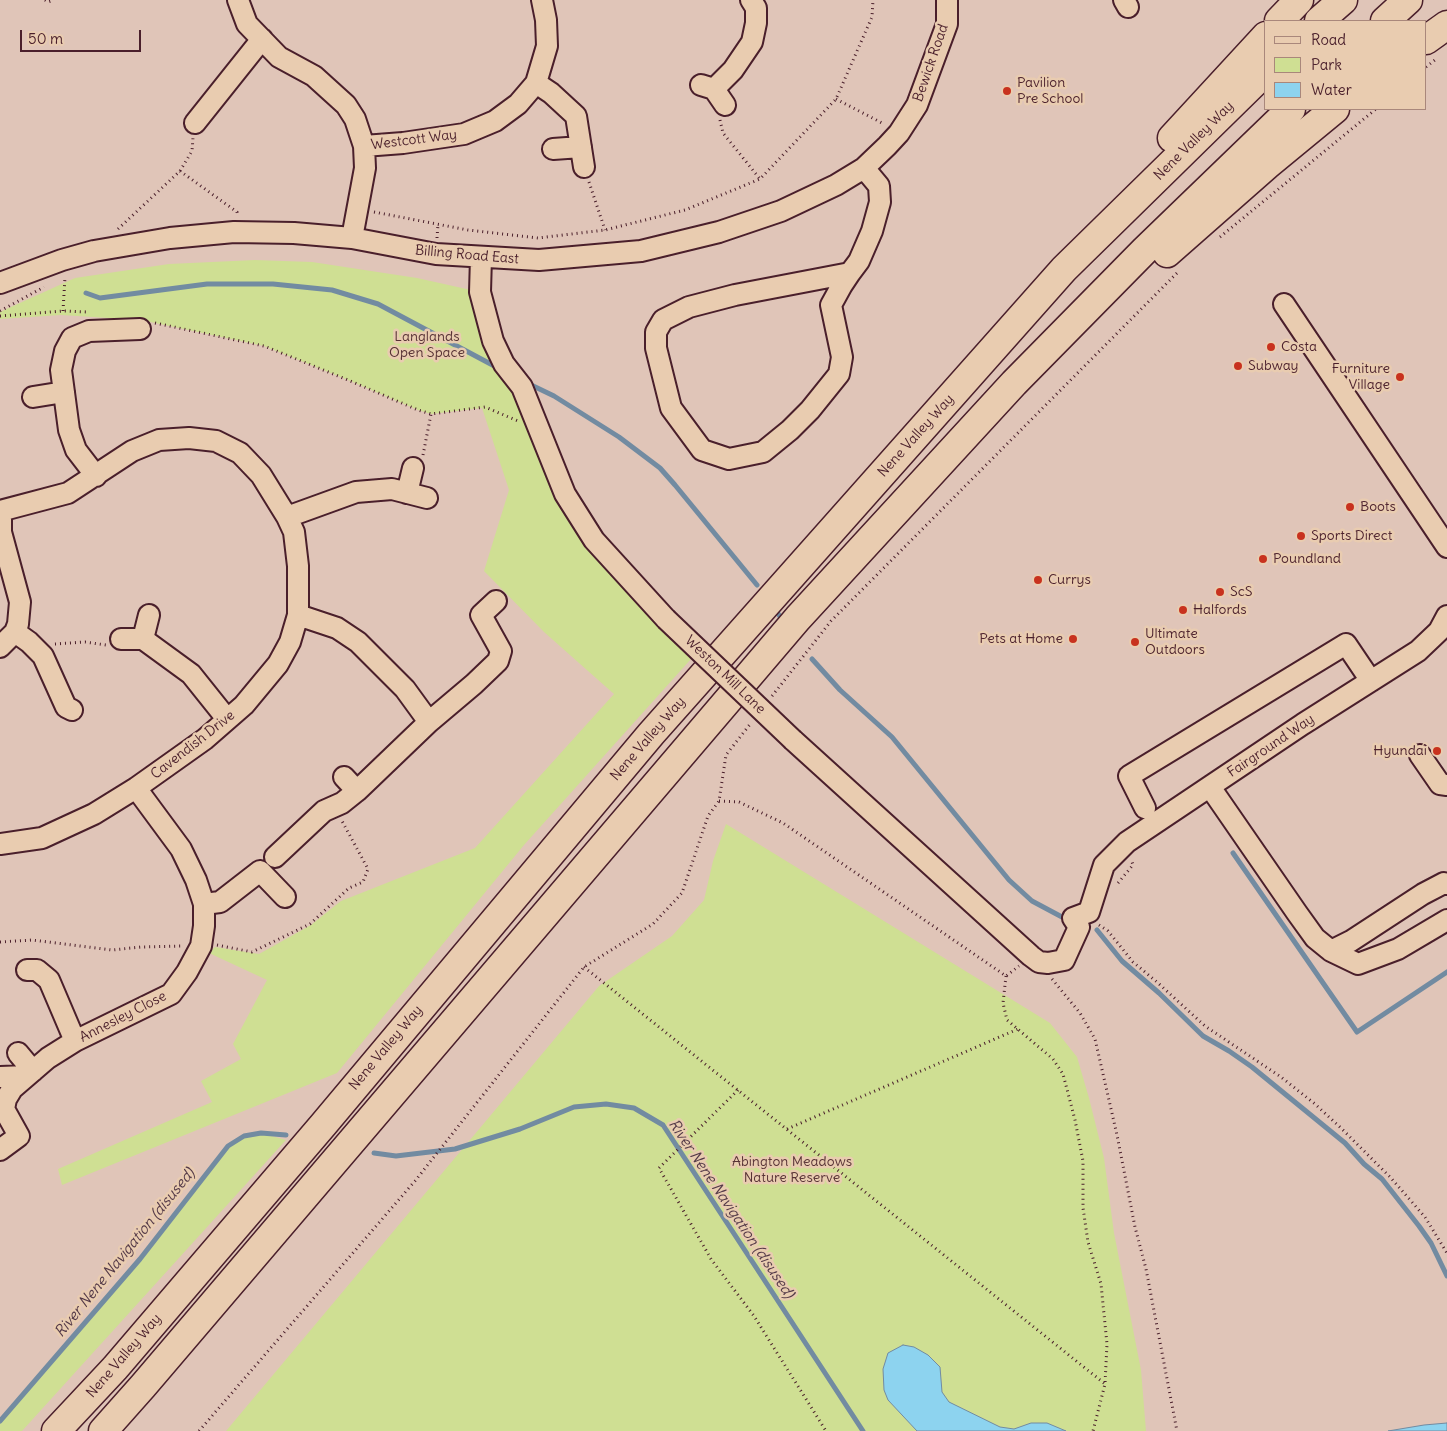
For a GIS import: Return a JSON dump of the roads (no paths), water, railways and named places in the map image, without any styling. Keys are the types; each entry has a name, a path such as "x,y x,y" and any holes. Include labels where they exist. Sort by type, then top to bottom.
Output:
{"highway":[{"path":"1280,20 1299,0"},
{"path":"1321,20 1343,0"},
{"path":"1386,20 1408,0"},
{"path":"1427,39 1447,25"},
{"path":"1064,269 1108,210 1264,38"},
{"name":"Nene Valley Way","path":"56,1431 115,1368 304,1147 652,734 1064,269 1264,73"},
{"path":"104,1431 798,618 1014,382 1145,250 1290,110"},
{"path":"1014,382 1334,110"}],"street":[{"path":"238,0 247,24 279,57 314,76 346,105 355,119 364,146 365,168 352,238"},
{"name":"Westcott Way","path":"364,146 403,143 464,134 495,121 518,104 536,83 547,46 546,20 542,0"},
{"path":"713,93 733,70 752,42 756,23 756,8 751,0"},
{"name":"Bewick Road","path":"893,140 917,105 928,78 947,24 946,0"},
{"path":"195,122 262,39"},
{"path":"536,83 576,116 584,167"},
{"name":"Billing Road East","path":"0,282 94,251 170,238 234,232 294,233 352,238 424,253 539,260 649,249 719,232 781,210 836,184 864,168 893,140"},
{"path":"553,148 581,147"},
{"path":"850,273 707,302 688,307 663,320 656,332 656,348 671,408 702,450 729,459 763,452 790,430 810,410 839,374 842,357 832,305 842,285 859,261 872,231 880,202 878,186 864,168"},
{"name":"Weston Mill Lane","path":"481,257 480,292 493,341 504,364 522,387 565,494 594,540 666,619 793,740 1035,959 1048,963 1064,960 1076,922"},
{"path":"1284,304 1447,547"},
{"path":"96,476 76,450 69,430 61,370 65,351 72,338 88,330 145,326"},
{"path":"33,397 64,392"},
{"name":"Cavendish Drive","path":"0,511 68,493 132,451 159,440 189,438 216,441 240,454 261,475 287,517 294,532 297,558 298,615 290,642 278,664 244,704 205,739 136,788 94,814 42,838 0,844"},
{"path":"406,493 413,468"},
{"path":"287,517 356,492 392,489 426,498"},
{"path":"0,511 1,532 20,602 18,624 22,637 43,656 66,707 72,710"},
{"path":"275,857 347,790 498,662 502,651 481,615 496,601"},
{"path":"143,639 148,615"},
{"path":"298,615 337,628 358,642 405,689 428,722"},
{"path":"1418,651 1439,631 1447,616"},
{"path":"0,647 22,637"},
{"path":"121,639 143,639 192,674 227,719"},
{"path":"1418,651 1447,642"},
{"path":"1145,808 1129,776 1346,644 1371,682"},
{"name":"Fairground Way","path":"1076,922 1089,912 1104,865 1126,842 1418,651"},
{"path":"1420,755 1440,784 1447,785"},
{"path":"1210,786 1315,938 1331,951 1358,964 1398,949 1447,920"},
{"name":"Annesley Close","path":"18,1078 75,1041 171,994 187,972 201,946 204,926 204,904 196,880 182,849 136,788"},
{"path":"204,904 220,902 260,871 284,896"},
{"path":"1331,951 1351,941 1423,894 1444,883 1447,884"},
{"path":"27,970 37,970 49,980 75,1041"},
{"path":"0,1150 19,1136 4,1109 6,1099 18,1078 18,1053"}],"water":[{"path":"903,1345 914,1347 928,1355 940,1367 942,1392 949,1402 1000,1427 1014,1429 1031,1423 1047,1423 1066,1431 917,1431 888,1400 884,1390 883,1369 888,1353"},
{"path":"1447,1423 1447,1431 1388,1431 1424,1425"}],"waterway":[{"path":"86,293 100,298 207,284 273,284 332,290 378,304 500,369"},
{"path":"527,383 554,396 619,437 660,468 757,585"},
{"path":"776,611 782,619"},
{"path":"812,659 840,690 892,737 1009,880 1032,901 1062,917"},
{"path":"1233,853 1357,1032 1447,972"},
{"path":"1097,930 1122,961 1159,993 1203,1036 1252,1067 1345,1143 1364,1164 1382,1179 1431,1243 1447,1276"},
{"name":"River Nene Navigation (disused)","path":"374,1153 396,1156 455,1149 520,1129 574,1107 606,1104 634,1108 663,1125 863,1431"},
{"name":"River Nene Navigation (disused)","path":"0,1421 140,1259 228,1146 244,1136 261,1133 286,1135"}],"place":[{"name":"Pavilion Pre School","path":"1007,91"},
{"name":"Costa","path":"1271,347"},
{"name":"Subway","path":"1238,366"},
{"name":"Furniture Village","path":"1400,377"},
{"name":"Boots","path":"1350,507"},
{"name":"Sports Direct","path":"1301,536"},
{"name":"Poundland","path":"1263,559"},
{"name":"Currys","path":"1038,580"},
{"name":"ScS","path":"1220,592"},
{"name":"Halfords","path":"1183,610"},
{"name":"Pets at Home","path":"1073,639"},
{"name":"Ultimate Outdoors","path":"1135,642"},
{"name":"Hyundai","path":"1437,751"}],"park label":[{"name":"Langlands Open Space","path":"427,346"},
{"name":"Abington Meadows Nature Reserve","path":"792,1170"}]}
